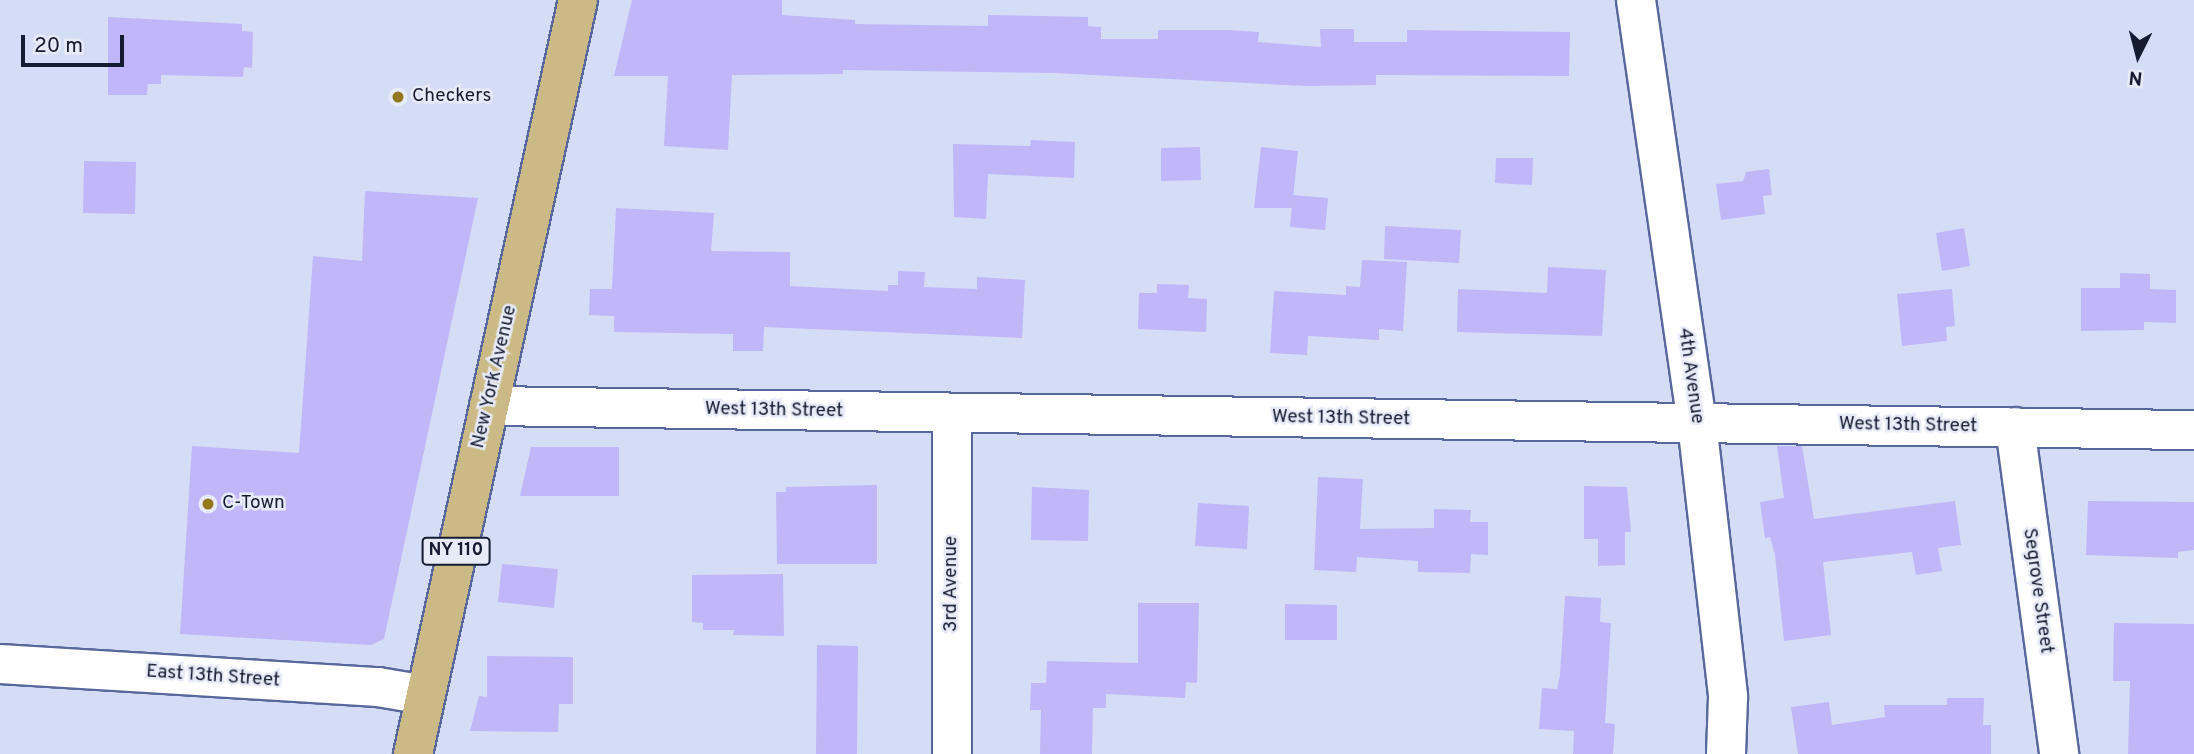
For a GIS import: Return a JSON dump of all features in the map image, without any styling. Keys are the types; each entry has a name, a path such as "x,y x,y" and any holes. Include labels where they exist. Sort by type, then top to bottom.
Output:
{"main road":[{"name":"New York Avenue","path":"413,754 578,0"}],"street":[{"name":"4th Avenue","path":"1636,0 1697,424 1728,697 1726,754"},
{"name":"West 13th Street","path":"489,406 2194,430"},
{"name":"3rd Avenue","path":"951,413 952,754"},
{"name":"Segrove Street","path":"2015,428 2059,754"},
{"name":"East 13th Street","path":"0,664 377,687 425,695"}],"building":[{"path":"632,0 782,0 782,15 855,20 855,24 988,26 988,15 1088,17 1088,26 1101,27 1101,39 1158,39 1158,30 1229,30 1259,32 1258,42 1321,47 1320,29 1354,29 1354,42 1407,42 1407,30 1570,32 1569,76 1376,75 1376,85 1306,86 1054,73 843,70 843,74 732,75 728,150 664,146 668,76 614,76"},
{"path":"108,17 242,24 242,31 253,32 252,68 244,67 243,77 161,75 161,84 148,84 147,95 108,95"},
{"path":"1031,140 1075,142 1074,178 988,174 986,219 954,217 953,144 1030,146"},
{"path":"1200,147 1201,180 1161,181 1161,148"},
{"path":"1261,147 1298,151 1292,208 1254,208"},
{"path":"1496,158 1533,158 1532,185 1495,183"},
{"path":"84,161 136,162 135,214 83,213"},
{"path":"1769,169 1772,195 1763,196 1765,214 1721,220 1716,184 1743,181 1746,172"},
{"path":"365,191 478,198 384,639 371,645 180,634 192,446 299,453 313,256 362,261"},
{"path":"1293,195 1328,198 1325,230 1290,227"},
{"path":"616,208 714,213 711,251 790,252 790,286 888,291 888,285 898,285 898,271 925,272 924,287 977,289 977,277 1025,280 1022,338 764,327 763,351 733,351 733,334 614,332 614,316 589,315 590,289 612,289"},
{"path":"1385,226 1461,230 1459,263 1384,259"},
{"path":"1964,228 1970,266 1942,271 1936,233"},
{"path":"1362,260 1407,262 1403,331 1379,329 1379,340 1308,336 1307,355 1270,353 1274,291 1346,295 1346,286 1360,287"},
{"path":"1548,267 1606,270 1602,336 1457,332 1458,289 1547,293"},
{"path":"2120,273 2150,274 2150,289 2176,290 2176,323 2144,322 2144,330 2081,331 2081,288 2120,288"},
{"path":"1157,284 1189,285 1188,298 1207,299 1206,332 1138,329 1139,293 1157,293"},
{"path":"1952,289 1955,326 1946,327 1947,341 1902,346 1897,294"},
{"path":"1777,446 1802,446 1814,519 1955,501 1961,545 1938,548 1942,571 1916,575 1912,552 1823,562 1831,635 1784,641 1775,555 1770,537 1765,538 1760,502 1784,498"},
{"path":"531,447 619,447 619,496 520,496"},
{"path":"1318,477 1363,479 1360,529 1434,528 1434,509 1471,510 1470,522 1488,522 1488,555 1471,554 1470,573 1418,572 1418,561 1357,557 1356,572 1314,570"},
{"path":"877,485 877,564 777,564 776,492 786,492 786,487"},
{"path":"1584,486 1627,487 1631,532 1625,532 1625,565 1598,566 1598,539 1584,539"},
{"path":"1032,487 1089,490 1088,541 1031,540"},
{"path":"2088,501 2194,502 2194,550 2178,552 2178,558 2086,555"},
{"path":"1198,503 1249,506 1247,549 1195,546"},
{"path":"502,564 558,569 554,608 498,602"},
{"path":"783,574 784,636 733,635 734,630 703,630 703,623 692,622 692,575"},
{"path":"1565,596 1601,598 1600,622 1611,623 1605,723 1615,724 1613,754 1573,754 1574,731 1539,729 1542,688 1557,689 1560,675"},
{"path":"1138,603 1199,603 1197,683 1186,682 1185,698 1106,694 1106,708 1093,708 1092,754 1040,754 1041,710 1030,710 1031,683 1046,683 1047,661 1138,663"},
{"path":"1285,604 1337,605 1337,640 1285,640"},
{"path":"2114,623 2194,624 2194,754 2128,754 2130,681 2113,681"},
{"path":"817,645 858,646 857,754 816,754"},
{"path":"487,656 573,657 573,704 559,704 558,732 470,731 479,696 487,697"},
{"path":"1947,698 1984,698 1983,725 1991,725 1991,754 1798,754 1791,707 1829,702 1832,725 1885,717 1884,705 1947,705"}],"place":[{"name":"Checkers","path":"398,97"},
{"name":"C-Town","path":"208,504"}]}
